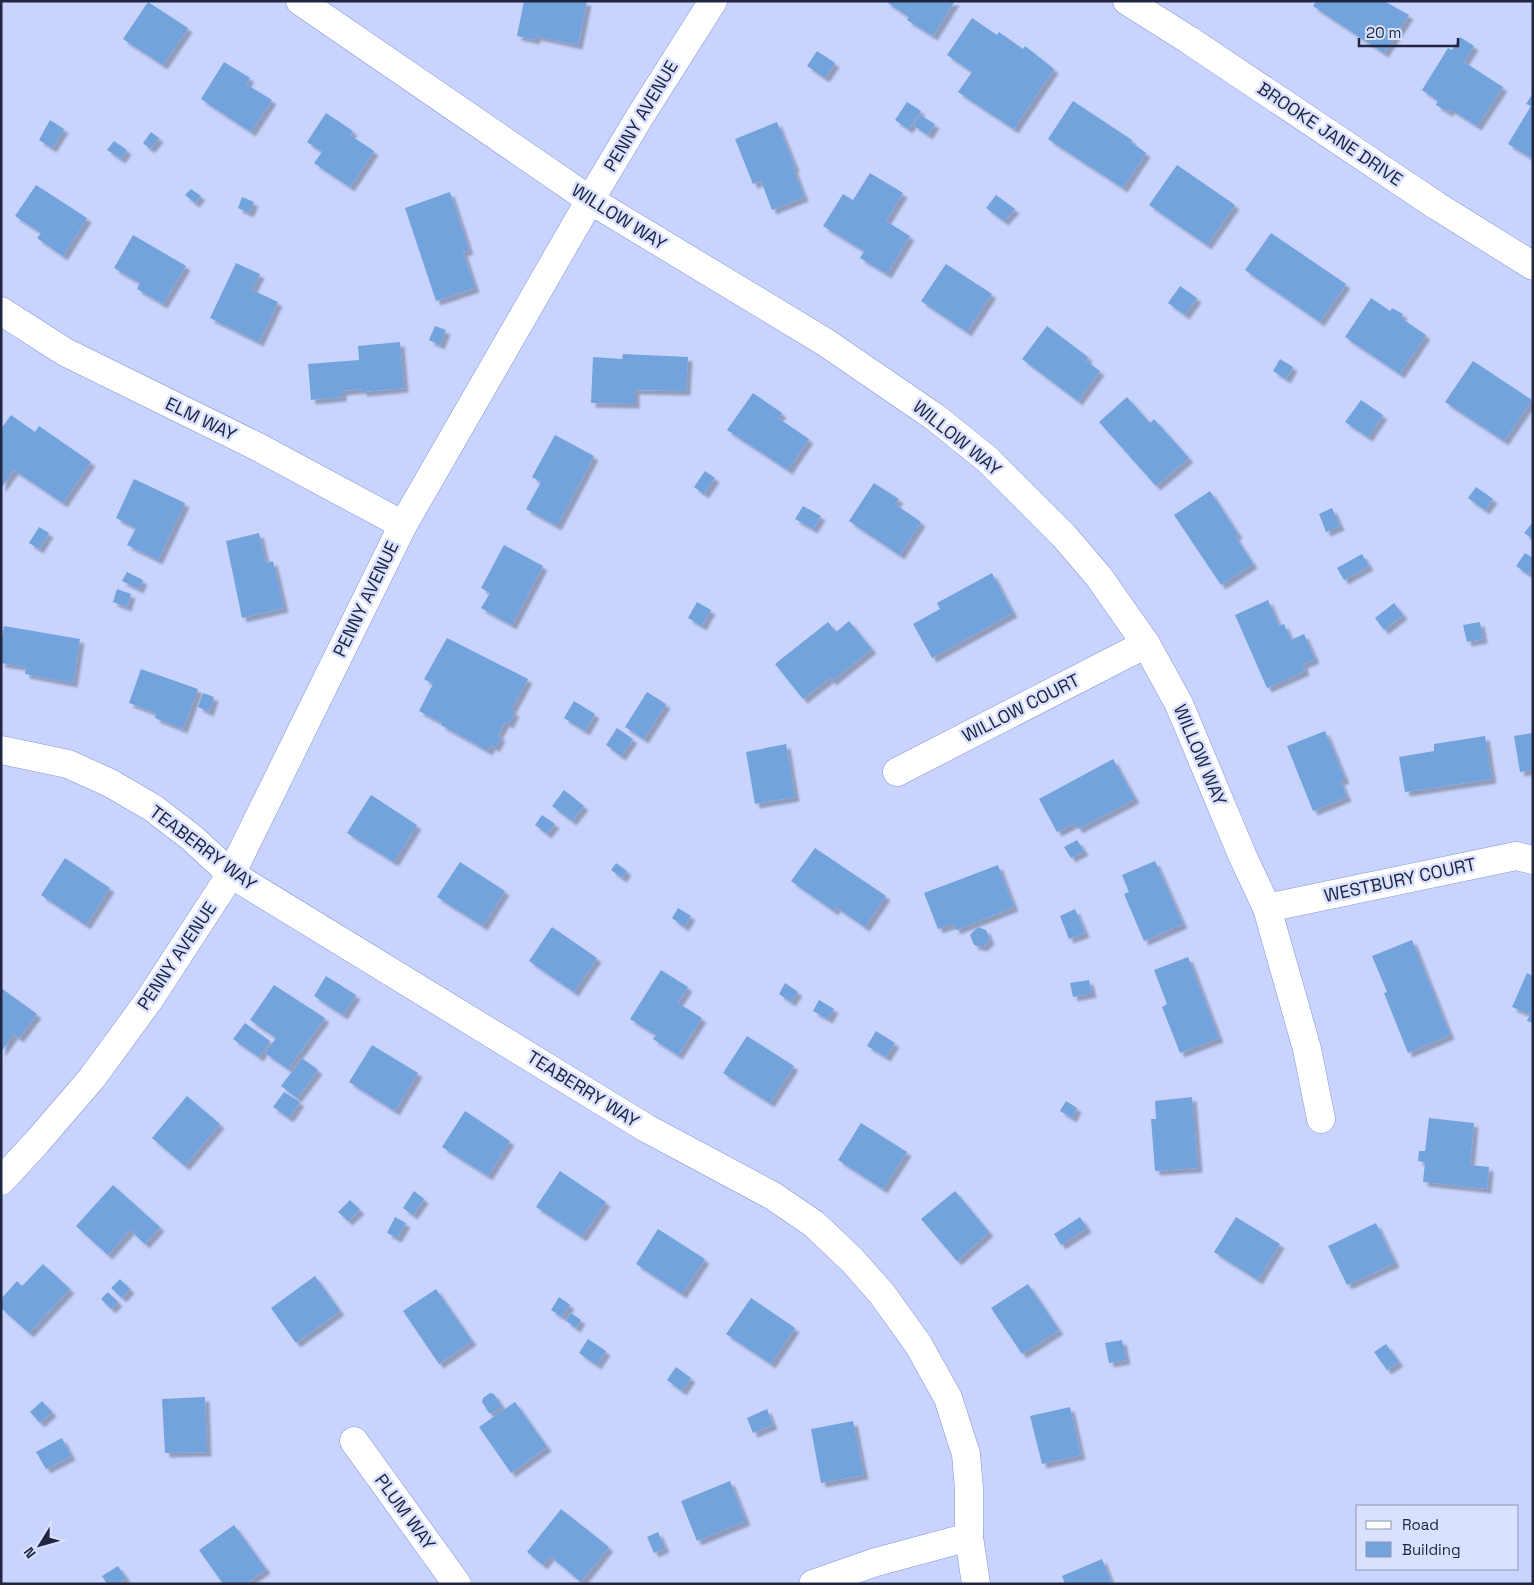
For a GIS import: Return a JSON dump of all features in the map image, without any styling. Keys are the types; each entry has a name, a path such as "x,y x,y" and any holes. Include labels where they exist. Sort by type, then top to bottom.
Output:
{"street":[{"name":"WILLOW WAY","path":"300,1 590,200 825,342 943,424 987,459 1064,536 1098,577 1146,644 1179,704 1243,857 1267,908 1306,1049 1321,1119"},
{"name":"PENNY AVENUE","path":"1,1181 92,1078 149,1000 231,874 403,525 590,200 713,1"},
{"name":"BROOKE JANE DRIVE","path":"1127,1 1189,40 1437,206 1533,266"},
{"name":"ELM WAY","path":"1,311 65,352 260,448 403,525"},
{"name":"WILLOW COURT","path":"897,772 1146,644"},
{"name":"TEABERRY WAY","path":"1,750 68,764 110,784 152,808 192,838 231,874 646,1128 772,1196 814,1224 852,1260 882,1294 918,1344 948,1398 966,1454 969,1488 969,1537 976,1584"},
{"name":"WESTBURY COURT","path":"1267,908 1516,856 1533,860"},
{"name":"PLUM WAY","path":"354,1441 457,1584"},
{"path":"813,1584 876,1562 969,1537"}],"building":[{"path":"524,1 587,1 578,45 536,36 535,40 517,36"},
{"path":"885,1 955,1 933,36 907,20 909,17"},
{"path":"1316,1 1384,1 1409,15 1384,53 1313,6"},
{"path":"148,2 188,28 163,65 123,39"},
{"path":"972,18 997,35 999,32 1023,49 1025,46 1054,69 1014,129 958,92 972,72 947,55"},
{"path":"1460,37 1474,46 1464,62 1503,87 1477,126 1450,109 1448,112 1436,105 1438,101 1422,90 1448,48 1452,50"},
{"path":"817,51 835,63 825,78 807,66"},
{"path":"224,62 250,78 246,84 272,100 251,132 201,99"},
{"path":"1533,93 1533,159 1508,144 1531,106 1526,104"},
{"path":"1073,101 1132,140 1131,142 1146,153 1123,188 1048,139"},
{"path":"907,102 921,111 908,129 895,120"},
{"path":"326,113 353,131 350,135 374,151 350,187 314,163 322,152 307,142"},
{"path":"920,115 935,124 928,135 913,125"},
{"path":"50,120 64,129 52,148 39,140"},
{"path":"777,122 795,167 793,168 804,197 772,210 761,181 753,184 735,139"},
{"path":"151,132 159,138 150,149 143,143"},
{"path":"114,141 127,150 121,159 107,150"},
{"path":"1177,165 1235,205 1207,245 1149,205"},
{"path":"870,173 903,193 886,221 910,236 887,274 860,258 864,251 823,226 843,194 853,200"},
{"path":"36,185 87,218 63,256 37,238 41,233 15,216"},
{"path":"191,189 201,196 195,203 185,195"},
{"path":"450,192 469,250 463,252 475,288 436,301 405,208"},
{"path":"996,195 1015,209 1004,221 986,208"},
{"path":"242,197 254,202 249,213 238,208"},
{"path":"1271,233 1346,284 1320,322 1245,270"},
{"path":"133,235 186,266 163,304 137,289 140,283 114,268"},
{"path":"236,263 260,274 252,290 278,302 259,342 210,318"},
{"path":"946,264 992,294 967,332 921,301"},
{"path":"1180,286 1197,298 1185,315 1168,303"},
{"path":"1371,298 1390,311 1392,308 1403,314 1401,318 1426,335 1400,374 1345,337"},
{"path":"435,326 446,330 440,345 429,340"},
{"path":"1047,326 1088,357 1086,361 1100,371 1078,401 1022,359"},
{"path":"400,342 404,388 362,392 362,389 342,391 342,397 311,400 308,364 359,360 358,346"},
{"path":"623,354 688,357 686,391 635,390 635,404 591,403 593,357 622,359"},
{"path":"1280,359 1293,367 1286,379 1273,371"},
{"path":"1473,361 1532,400 1504,441 1445,402"},
{"path":"753,393 782,413 778,418 809,439 788,470 727,430"},
{"path":"1127,397 1150,423 1154,419 1189,458 1156,486 1099,422"},
{"path":"1361,400 1383,415 1368,437 1345,422"},
{"path":"11,415 35,432 39,426 91,462 63,503 14,470 1,488 1,429"},
{"path":"555,435 594,456 557,526 526,509 541,482 532,477"},
{"path":"705,471 715,478 704,494 694,487"},
{"path":"134,479 185,503 158,560 127,545 136,528 116,518"},
{"path":"874,483 899,499 895,504 921,522 900,555 849,521"},
{"path":"1476,487 1493,499 1485,510 1468,498"},
{"path":"1210,491 1238,534 1235,536 1253,564 1221,585 1174,515"},
{"path":"803,506 821,516 813,529 795,519"},
{"path":"1332,508 1340,526 1326,532 1319,514"},
{"path":"1533,522 1533,539 1524,533"},
{"path":"39,527 49,533 39,549 29,543"},
{"path":"259,533 266,563 273,561 284,608 242,618 226,541"},
{"path":"504,545 543,566 512,625 481,608 490,593 481,588"},
{"path":"1525,553 1533,558 1533,567 1528,574 1516,566"},
{"path":"1362,554 1369,566 1344,580 1337,568"},
{"path":"127,572 143,580 139,589 122,581"},
{"path":"992,573 1013,613 932,658 913,624 940,609 937,603"},
{"path":"117,589 131,594 127,607 113,602"},
{"path":"1268,600 1279,626 1284,624 1291,640 1304,634 1315,659 1303,664 1305,671 1267,688 1235,615"},
{"path":"697,602 711,610 702,626 688,618"},
{"path":"1394,603 1403,615 1384,630 1375,618"},
{"path":"849,621 872,649 832,681 830,678 803,699 775,664 828,622 836,632"},
{"path":"1480,622 1483,639 1467,642 1463,625"},
{"path":"4,626 80,639 73,683 25,674 26,667 1,663 1,643"},
{"path":"447,638 528,679 511,710 515,712 509,724 505,722 498,735 501,737 495,748 491,745 488,751 419,711 433,684 424,679"},
{"path":"141,669 198,689 183,729 155,718 156,713 129,703"},
{"path":"647,692 666,704 644,739 625,727"},
{"path":"203,693 214,697 209,712 198,707"},
{"path":"574,701 595,714 585,731 564,718"},
{"path":"617,728 633,739 621,756 606,745"},
{"path":"1325,731 1345,779 1340,781 1347,797 1313,811 1287,746"},
{"path":"1533,733 1533,770 1520,772 1514,736"},
{"path":"1485,736 1492,779 1405,792 1399,757 1434,751 1434,744"},
{"path":"786,744 795,797 755,804 746,752"},
{"path":"1113,759 1135,799 1078,829 1075,823 1057,832 1039,799"},
{"path":"564,790 584,806 572,821 552,806"},
{"path":"371,795 417,825 394,862 347,833"},
{"path":"542,815 555,824 547,834 535,825"},
{"path":"1077,840 1084,851 1071,858 1064,847"},
{"path":"815,848 886,896 865,927 836,907 834,911 791,881"},
{"path":"65,858 110,888 86,925 41,895"},
{"path":"1155,861 1183,924 1144,941 1124,894 1129,892 1122,875"},
{"path":"460,862 505,891 483,926 437,897"},
{"path":"616,863 627,871 622,878 611,870"},
{"path":"998,865 1014,907 956,930 953,924 938,929 924,893"},
{"path":"678,908 691,916 684,927 672,918"},
{"path":"1075,909 1085,933 1069,939 1060,916"},
{"path":"552,927 597,958 574,992 529,961"},
{"path":"978,927 986,930 990,940 983,947 974,945 970,935"},
{"path":"1412,940 1450,1035 1408,1053 1384,993 1387,992 1372,956"},
{"path":"1188,957 1219,1038 1180,1053 1162,1007 1167,1004 1154,970"},
{"path":"661,970 688,987 678,1003 702,1018 678,1055 653,1039 656,1035 630,1019"},
{"path":"1527,973 1533,976 1533,1023 1527,1021 1530,1014 1512,1007"},
{"path":"326,976 356,995 343,1015 314,996"},
{"path":"1089,980 1092,993 1073,997 1070,983"},
{"path":"785,983 798,992 791,1002 779,994"},
{"path":"274,985 325,1018 288,1069 265,1053 276,1038 250,1020"},
{"path":"1,988 37,1014 19,1038 14,1034 1,1052"},
{"path":"819,1000 834,1009 828,1019 813,1011"},
{"path":"245,1023 270,1041 259,1057 233,1039"},
{"path":"876,1031 895,1043 886,1057 867,1046"},
{"path":"747,1036 794,1066 770,1103 723,1073"},
{"path":"372,1045 418,1073 395,1111 349,1082"},
{"path":"302,1058 318,1070 297,1098 281,1086"},
{"path":"284,1092 300,1102 289,1118 273,1107"},
{"path":"187,1096 220,1124 185,1166 152,1138"},
{"path":"1192,1097 1198,1168 1155,1171 1151,1119 1156,1119 1155,1101"},
{"path":"1066,1101 1077,1108 1072,1118 1060,1111"},
{"path":"465,1111 510,1141 488,1176 442,1147"},
{"path":"1429,1118 1474,1123 1470,1165 1489,1167 1487,1189 1423,1182 1425,1162 1418,1161 1419,1151 1425,1151"},
{"path":"861,1123 907,1152 883,1189 838,1160"},
{"path":"560,1171 606,1202 582,1237 536,1207"},
{"path":"113,1185 160,1227 145,1244 130,1230 108,1255 76,1226"},
{"path":"414,1191 424,1199 413,1215 403,1208"},
{"path":"955,1191 989,1232 957,1261 921,1219"},
{"path":"350,1200 360,1210 348,1221 338,1212"},
{"path":"395,1217 406,1223 397,1238 387,1233"},
{"path":"1080,1217 1087,1228 1061,1245 1054,1234"},
{"path":"1236,1217 1280,1244 1258,1280 1214,1252"},
{"path":"1376,1223 1395,1263 1347,1285 1328,1246"},
{"path":"658,1229 705,1259 682,1294 636,1264"},
{"path":"43,1264 70,1289 29,1333 1,1308 1,1299 17,1281 22,1286"},
{"path":"315,1276 340,1311 296,1343 271,1308"},
{"path":"120,1279 130,1289 122,1298 111,1288"},
{"path":"1028,1284 1059,1330 1022,1354 991,1308"},
{"path":"436,1289 472,1341 439,1364 403,1311"},
{"path":"108,1292 118,1302 111,1309 101,1299"},
{"path":"559,1297 570,1305 562,1317 551,1310"},
{"path":"751,1298 795,1328 771,1364 726,1334"},
{"path":"571,1313 581,1320 576,1328 566,1321"},
{"path":"588,1339 606,1351 597,1365 579,1353"},
{"path":"1122,1340 1126,1360 1109,1363 1105,1343"},
{"path":"1386,1344 1399,1362 1387,1370 1374,1352"},
{"path":"676,1367 691,1378 682,1391 667,1380"},
{"path":"490,1393 494,1394 501,1405 501,1408 492,1413 489,1413 482,1402 483,1398"},
{"path":"205,1397 207,1452 165,1453 162,1399"},
{"path":"42,1401 52,1412 40,1423 30,1412"},
{"path":"515,1402 547,1447 511,1473 479,1427"},
{"path":"1070,1407 1081,1455 1042,1464 1030,1416"},
{"path":"767,1409 773,1425 753,1433 747,1418"},
{"path":"853,1421 864,1475 821,1483 811,1429"},
{"path":"62,1438 71,1456 46,1469 36,1452"},
{"path":"730,1481 746,1521 697,1541 681,1501"},
{"path":"561,1509 609,1547 581,1582 550,1556 543,1565 527,1552"},
{"path":"234,1525 266,1569 246,1584 223,1584 199,1550"},
{"path":"658,1532 665,1548 654,1553 647,1537"},
{"path":"1102,1559 1112,1584 1065,1584 1062,1576"},
{"path":"118,1566 126,1578 118,1584 107,1584 102,1576"}]}
